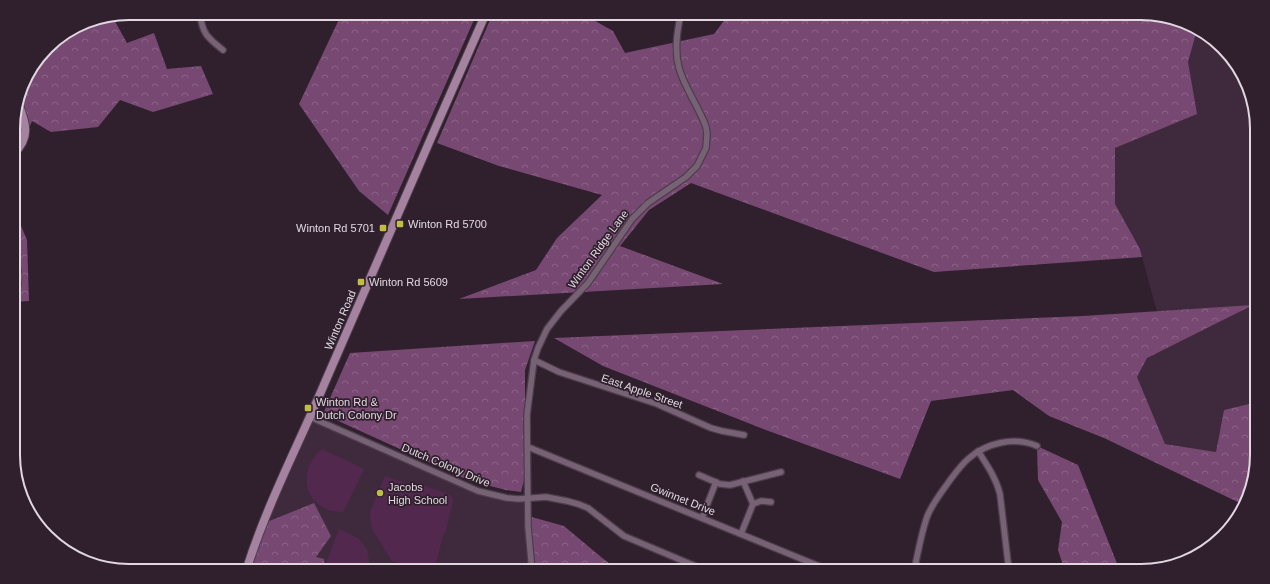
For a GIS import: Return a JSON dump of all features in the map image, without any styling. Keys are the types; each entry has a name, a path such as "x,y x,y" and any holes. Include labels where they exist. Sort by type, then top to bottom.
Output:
{"main road":[{"name":"Winton Road","path":"248,564 272,499 310,417 394,221 483,20"},
{"path":"20,146 25,140 26,132 22,112"}],"street":[{"path":"201,20 208,38 223,50"},
{"name":"Winton Ridge Lane","path":"531,564 528,527 527,415 534,360 547,328 592,277 632,219 648,203 692,173 704,154 707,141 706,127 682,77 677,60 677,40 681,20"},
{"name":"East Apple Street","path":"534,360 559,372 657,404 711,428 727,433 744,435"},
{"name":"Dutch Colony Drive","path":"310,417 478,491 507,498 557,498 578,504 588,508 624,536 690,564"},
{"path":"916,564 924,527 932,506 963,464 978,451 994,444 1011,441 1027,442 1037,446"},
{"name":"Gwinnet Drive","path":"528,446 814,564"},
{"path":"978,451 998,485 1008,564"},
{"path":"699,475 724,485 730,485 781,472"},
{"path":"741,534 753,504 743,481"},
{"path":"702,518 716,482"},
{"path":"753,504 761,501 771,502"}],"shaded area":[{"path":"1196,35 1207,42 1228,63 1242,87 1249,115 1250,404 1224,410 1216,452 1165,444 1137,377 1162,330 1140,249 1115,204 1115,148 1196,114 1188,62"},
{"name":"Jacobs High School","path":"310,417 493,495 528,498 532,564 249,564"},
{"path":"322,449 364,469 343,512 330,510 320,506 308,490 308,469 313,459"},
{"path":"385,476 418,487 425,486 451,495 453,501 436,564 403,564 392,561 372,529 370,512"},
{"path":"339,529 359,539 367,550 370,564 326,564"}],"green space":[{"path":"339,20 474,20 388,215 359,191 299,104"},
{"path":"490,20 593,20 613,31 625,53 714,34 725,20 1148,20 1183,28 1196,35 1188,62 1197,114 1115,148 1115,204 1140,249 1142,257 934,272 691,183 649,210 620,246 723,284 459,299 536,270 557,238 602,195 499,166 437,143"},
{"path":"115,21 127,43 154,33 167,69 201,66 213,94 153,112 120,100 98,127 51,132 32,121 20,150 20,122 24,101 31,81 38,68 52,52 68,38 87,28 108,22"},
{"path":"20,224 27,240 29,301 20,302"},
{"path":"1250,305 1147,358 1137,377 1165,444 1216,452 1224,410 1250,404 1250,462 1248,476 1239,503 1104,438 1049,416 1013,390 931,401 900,479 766,430 603,366 554,338 1083,316"},
{"path":"535,341 525,370 525,476 521,492 506,490 470,481 323,414 350,353"},
{"path":"1037,446 1078,465 1117,564 1063,564 1058,550 1062,522 1038,480"},
{"path":"314,503 331,536 316,557 324,559 324,564 248,564 262,524"},
{"path":"528,516 564,526 610,564 531,564"}],"place":[{"name":"Winton Rd 5700","path":"400,224"},
{"name":"Winton Rd 5701","path":"383,228"},
{"name":"Winton Rd 5609","path":"361,282"},
{"name":"Winton Rd & Dutch Colony Dr","path":"308,408"},
{"name":"Jacobs High School","path":"380,493"}]}
